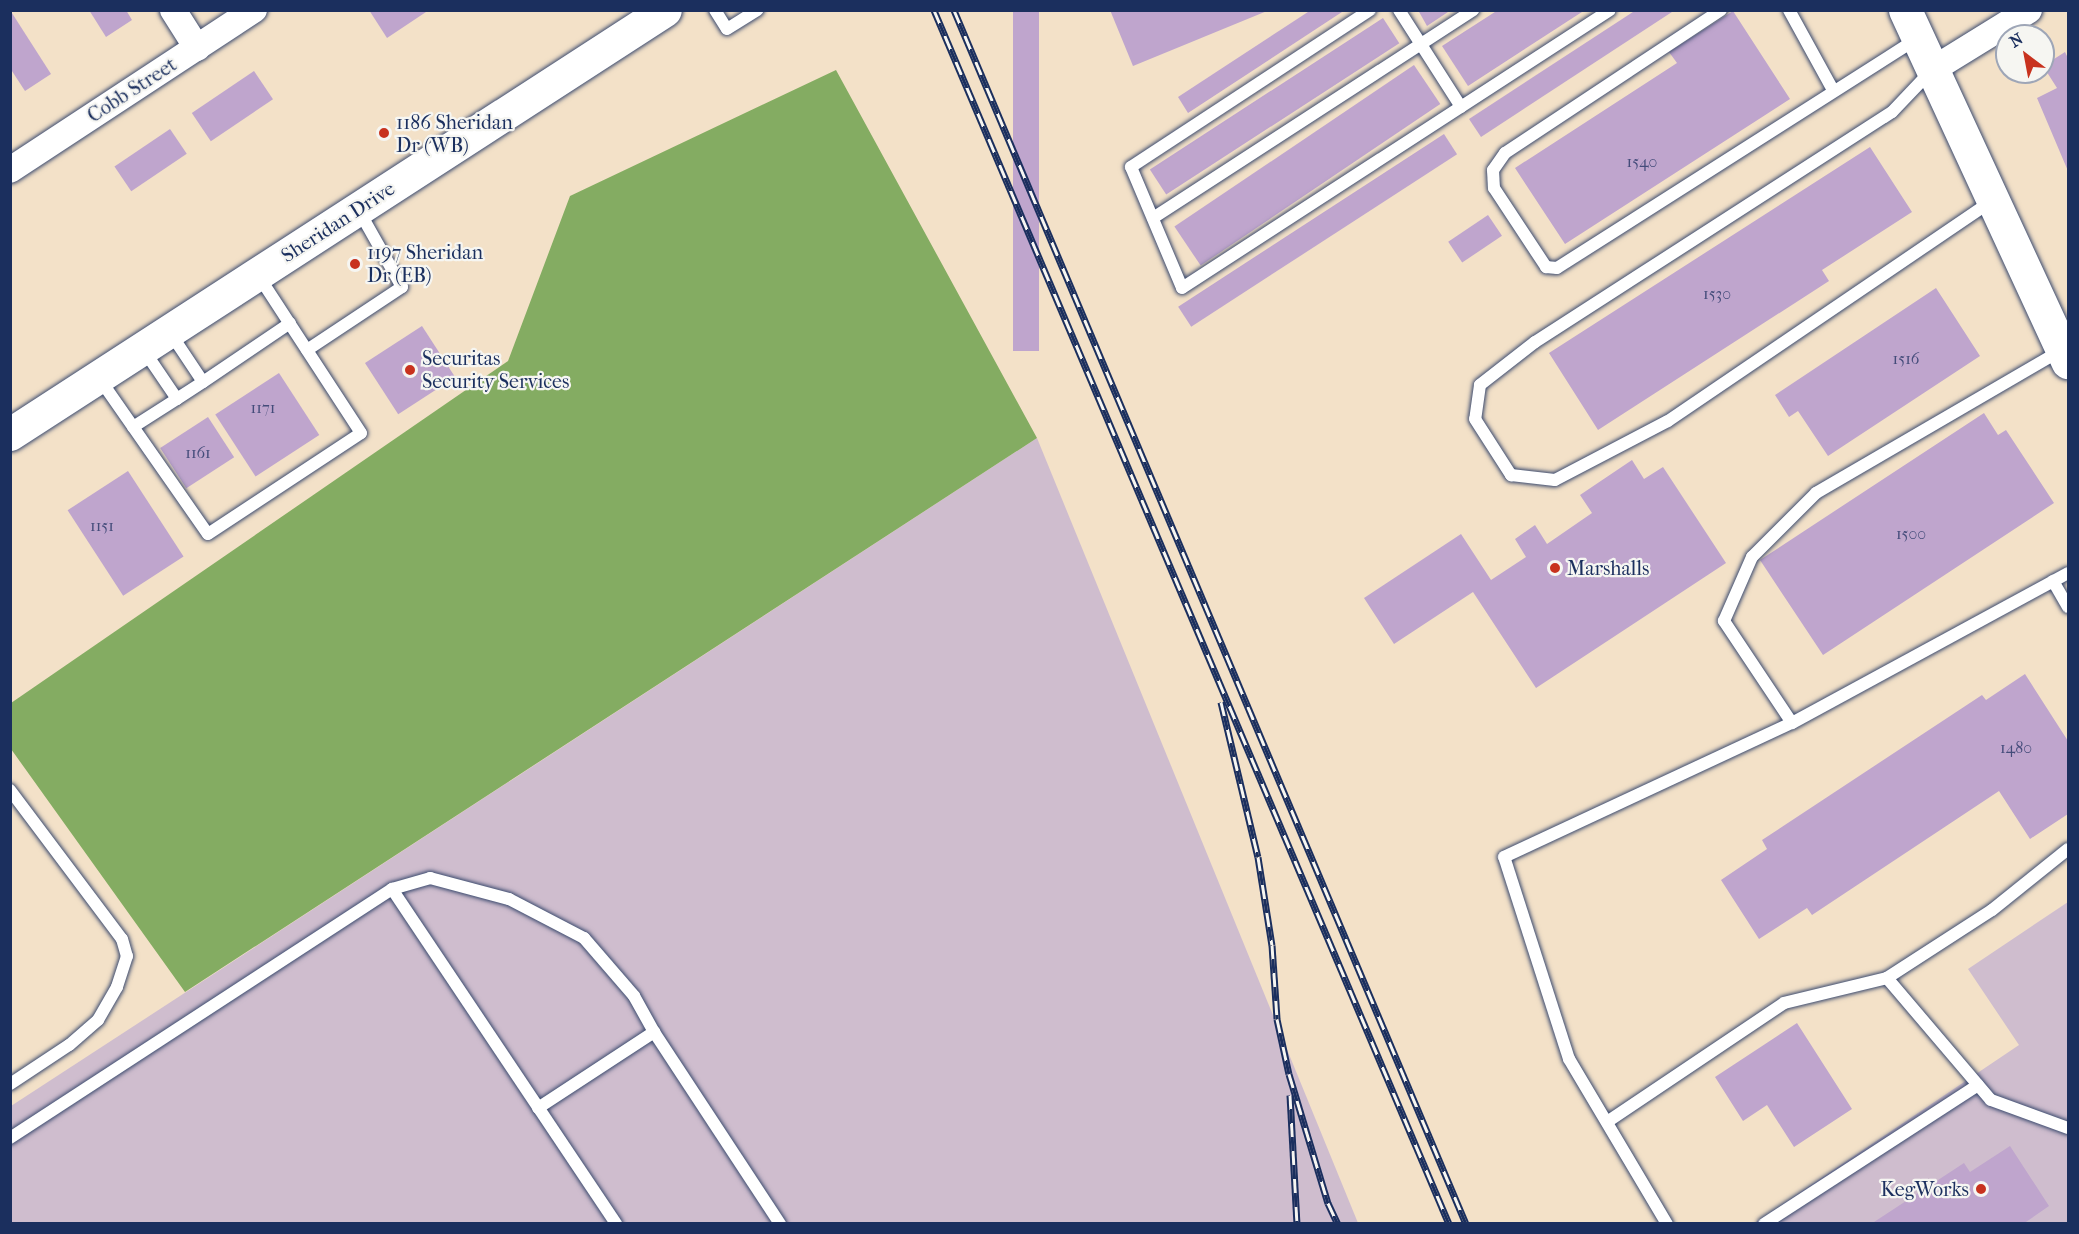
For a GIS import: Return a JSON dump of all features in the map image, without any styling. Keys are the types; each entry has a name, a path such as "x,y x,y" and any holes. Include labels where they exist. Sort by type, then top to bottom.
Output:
{"main road":[{"name":"Sheridan Drive","path":"10,434 665,10"},
{"path":"1911,25 2066,352"}],"street":[{"path":"173,10 197,48"},
{"name":"Cobb Street","path":"12,166 254,10"},
{"path":"1932,70 2017,14"}],"lane":[{"path":"715,10 727,28 758,10"},
{"path":"1370,10 1131,167 1182,288 1610,10"},
{"path":"1399,10 1461,107"},
{"path":"1152,218 1473,10"},
{"path":"1720,10 1505,153 1493,170 1494,188 1546,267 1557,268 1833,90 1911,25"},
{"path":"1789,10 1833,90"},
{"path":"1932,70 1892,112 1535,342 1480,385 1475,419 1511,475 1555,480 1668,421 1993,200"},
{"path":"307,350 402,287 358,209"},
{"path":"98,377 208,534 361,433 257,274"},
{"path":"133,428 290,323"},
{"path":"156,340 203,382"},
{"path":"156,340 177,399"},
{"path":"1792,723 1724,621 1752,557 1816,493 2066,352"},
{"path":"1667,1224 1569,1059 1504,857 1792,723 2068,573"},
{"path":"2053,581 2068,607"},
{"path":"10,790 122,939 127,956 117,987 98,1020 69,1045 10,1084"},
{"path":"1606,1122 1784,1003 1887,978 1992,910 2068,849"},
{"path":"10,1138 392,889 430,878 509,899 584,938 634,996 654,1032 780,1224"},
{"path":"392,889 616,1224"},
{"path":"1887,978 1991,1100 2068,1128"},
{"path":"538,1108 654,1032"},
{"path":"1764,1224 1978,1085"}],"shaded area":[{"path":"1037,438 1358,1223 11,1224 11,1106"},
{"path":"2068,902 2068,1223 1753,1224 2019,1045 1968,969"}],"green space":[{"path":"836,70 1037,438 185,992 11,749 11,703 508,361 570,196"}],"building":[{"path":"10,10 51,74 25,91 10,68"},
{"path":"89,10 126,10 132,20 106,37"},
{"path":"369,10 429,10 387,38"},
{"path":"1013,10 1039,10 1039,351 1013,351"},
{"path":"1110,10 1267,10 1267,11 1133,66"},
{"path":"1311,10 1345,10 1188,113 1178,97"},
{"path":"1418,10 1451,10 1427,26"},
{"path":"1498,10 1585,10 1468,86 1442,46"},
{"path":"1636,10 1675,10 1481,137 1469,119"},
{"path":"1733,11 1790,99 1565,244 1515,168 1677,63 1669,52"},
{"path":"1383,18 1399,43 1166,195 1150,169"},
{"path":"2065,52 2068,58 2068,171 2037,98 2057,88 2054,84 2055,58"},
{"path":"1414,65 1440,104 1201,266 1174,227"},
{"path":"254,71 273,99 211,141 192,113"},
{"path":"170,129 187,154 131,191 114,166"},
{"path":"1444,134 1457,154 1191,327 1178,307"},
{"path":"1870,147 1912,212 1822,270 1829,281 1598,430 1549,353"},
{"path":"1488,215 1502,236 1462,263 1448,242"},
{"path":"1936,288 1980,356 1828,456 1798,411 1789,417 1775,395"},
{"name":"Securitas Security Services","path":"422,326 455,377 398,414 365,363"},
{"path":"279,373 319,435 256,476 215,414"},
{"path":"1984,413 1998,435 2006,430 2054,503 1823,655 1760,560"},
{"path":"208,417 234,457 186,488 160,448"},
{"path":"1632,460 1644,479 1663,467 1726,563 1536,688 1473,592 1394,644 1364,598 1461,534 1491,580 1526,557 1515,539 1535,525 1547,544 1592,513 1580,495"},
{"path":"128,471 184,557 123,596 68,510"},
{"path":"2025,674 2068,741 2068,814 2030,839 1999,791 1812,915 1807,908 1759,939 1721,880 1767,849 1762,840 1982,695 1986,700"},
{"path":"1797,1023 1852,1109 1794,1147 1767,1105 1743,1121 1715,1077"},
{"name":"KegWorks","path":"2010,1146 2049,1206 2023,1224 1871,1224 1964,1163 1970,1172"}],"railway":[{"path":"934,10 1449,1224"},
{"path":"954,10 1466,1224"},
{"path":"1221,702 1258,857 1272,945 1277,1019 1289,1074 1328,1203 1338,1224"},
{"path":"1290,1095 1297,1224"}],"place":[{"name":"1186 Sheridan Dr (WB)","path":"384,133"},
{"name":"1197 Sheridan Dr (EB)","path":"355,264"},
{"name":"Securitas Security Services","path":"410,370"},
{"name":"Marshalls","path":"1555,568"},
{"name":"KegWorks","path":"1981,1189"}]}
